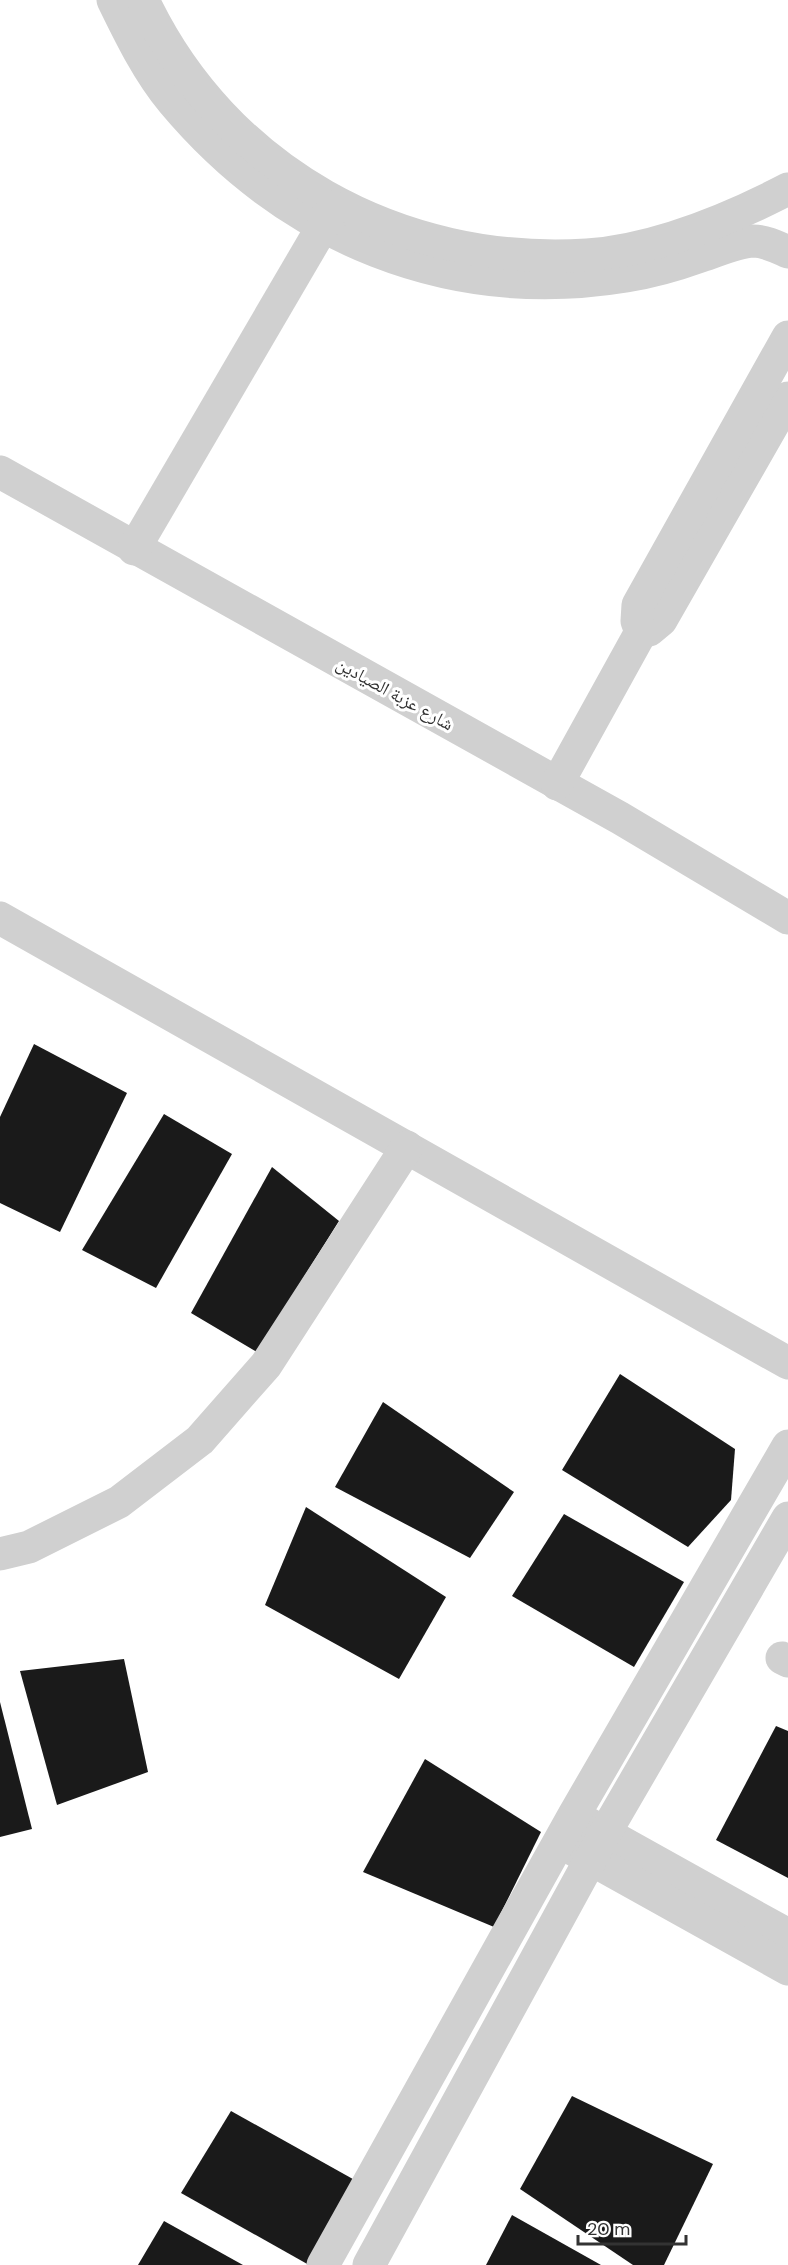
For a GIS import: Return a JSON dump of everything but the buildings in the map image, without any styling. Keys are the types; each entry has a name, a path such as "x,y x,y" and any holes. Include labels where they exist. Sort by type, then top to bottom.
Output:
{"street":[{"path":"113,0 134,43 172,100 218,150 270,194 330,215 461,248 524,256 588,255 651,244 728,217 788,189"},
{"path":"143,0 158,30 194,83 236,131 286,172 330,215 390,257 456,275 523,283 591,282 658,271 735,245 754,241 774,245 788,252"},
{"path":"134,549 330,215"},
{"path":"557,784 641,632 638,605 788,337"},
{"path":"641,632 649,630 661,620 788,398"},
{"name":"شارع عزبة الصيادين","path":"0,472 557,784 788,918"},
{"path":"0,918 788,1363"},
{"path":"0,1554 29,1547 119,1502 200,1440 266,1365 406,1147"},
{"path":"323,2265 566,1828 788,1446"},
{"path":"369,2265 598,1846 788,1518"},
{"path":"566,1828 598,1846 788,1969"},
{"path":"598,1846 788,1935"}]}
